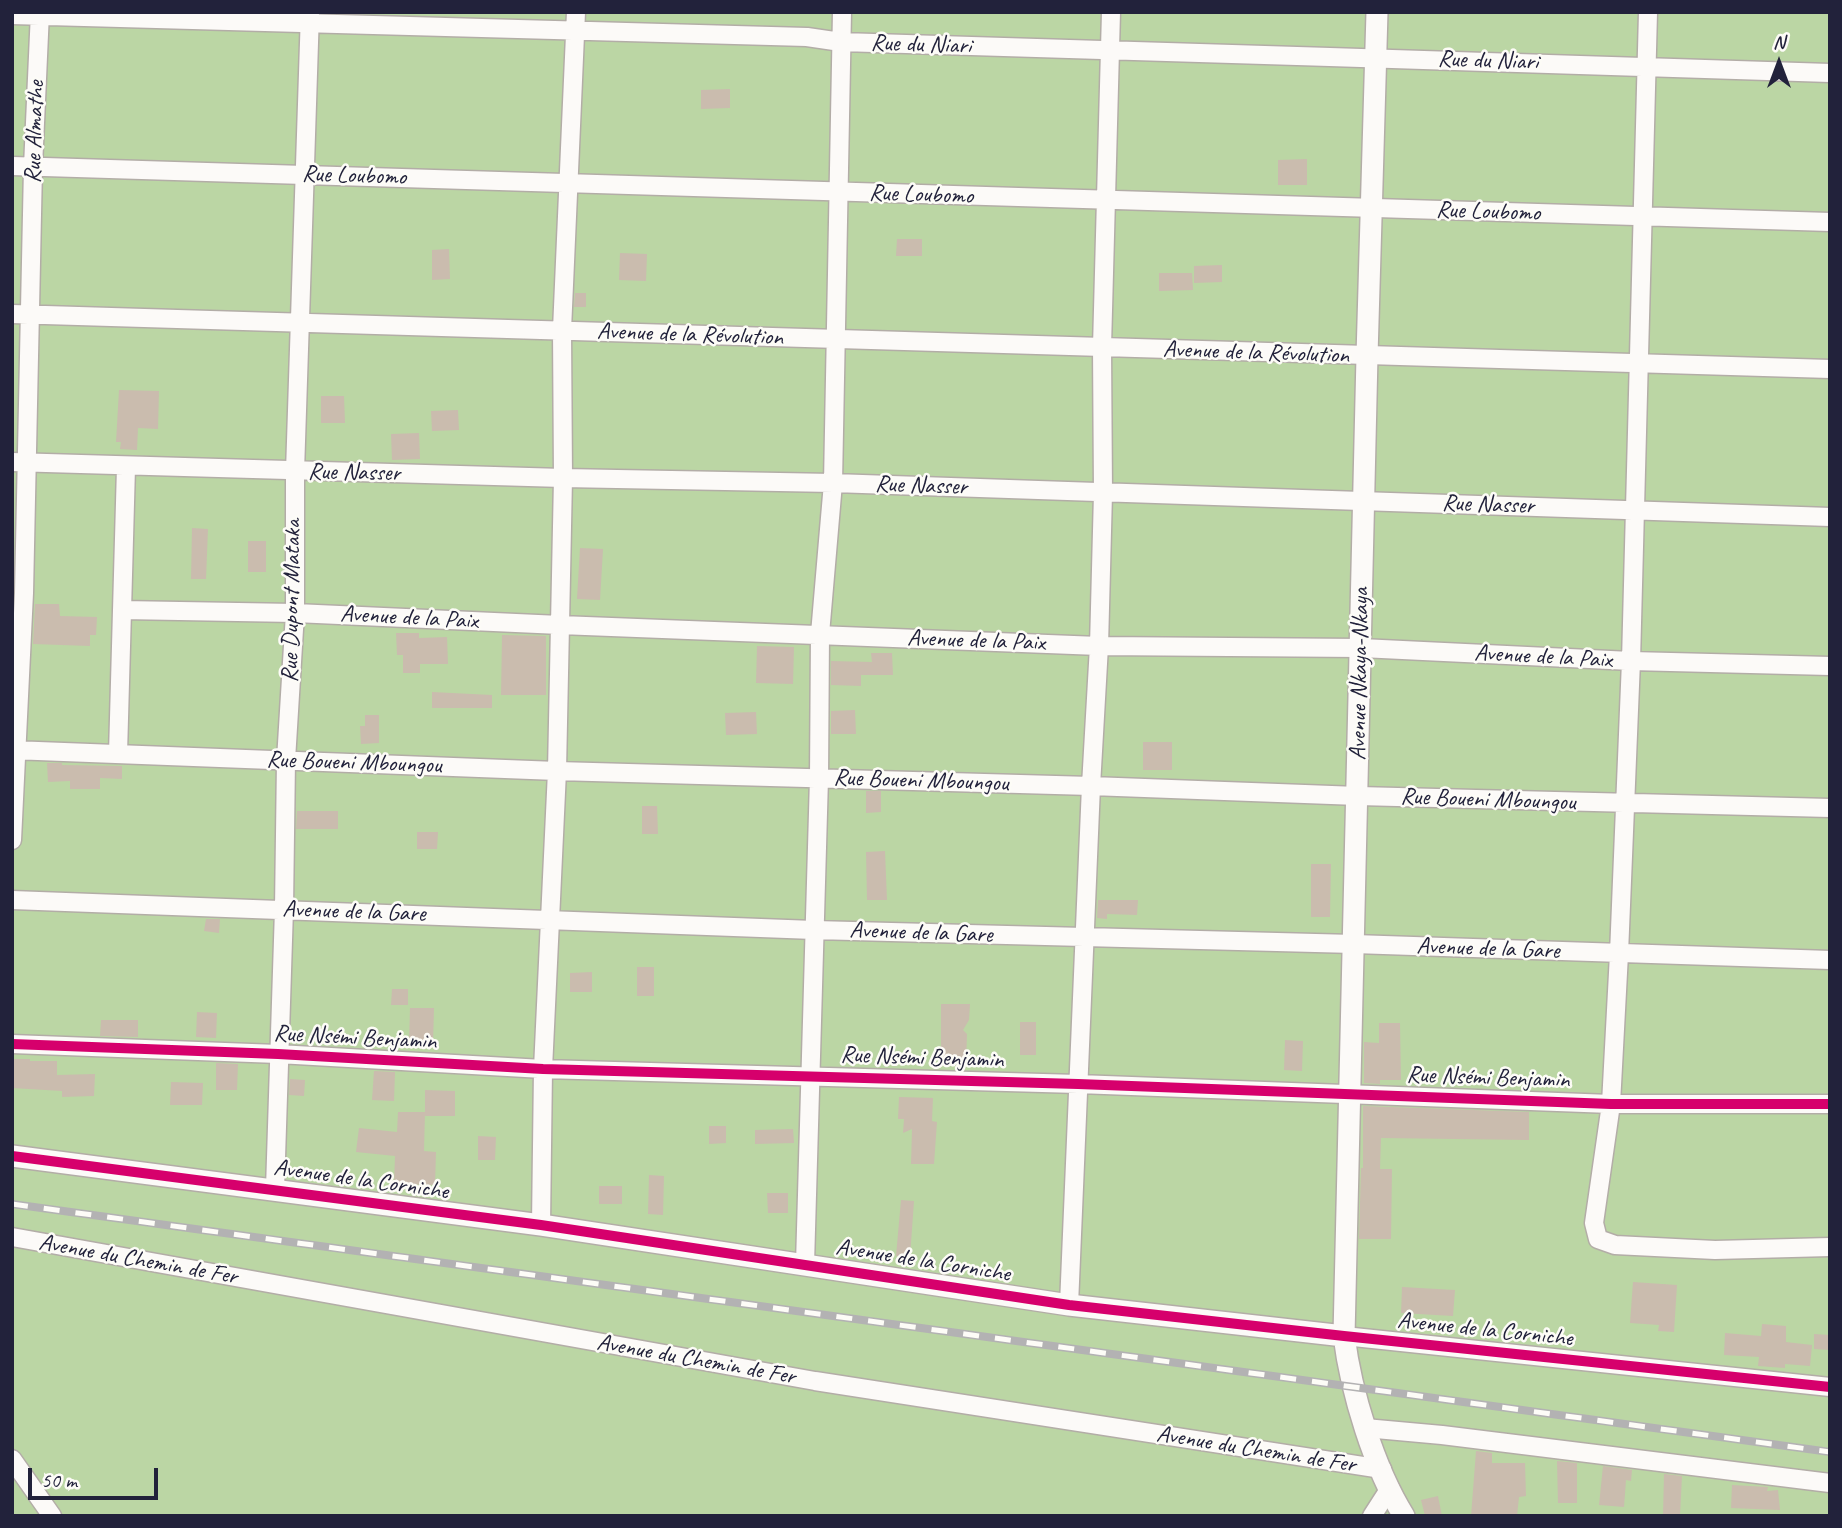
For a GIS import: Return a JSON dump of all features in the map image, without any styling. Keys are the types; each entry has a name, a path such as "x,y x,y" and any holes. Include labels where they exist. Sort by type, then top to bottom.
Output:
{"street":[{"path":"541,1225 543,1069 557,771 563,478 562,330 576,12"},
{"path":"805,1264 819,778 820,634 834,483 834,340 842,12"},
{"path":"1069,1305 1099,646 1103,493 1102,347 1111,12"},
{"name":"Avenue Nkaya-Nkaya","path":"1377,12 1344,1336 1348,1366 1365,1428 1404,1516"},
{"path":"1648,12 1619,954 1611,1104 1594,1223 1598,1239 1615,1245 1715,1250 1830,1247"},
{"name":"Rue du Niari","path":"12,15 310,19 575,32 807,37 841,42 1110,52 1830,73"},
{"name":"Rue Almathe","path":"12,840 21,314 33,167 40,15"},
{"name":"Rue Dupont Mataka","path":"275,1189 280,1085 278,1054 286,760 295,613 295,472 310,19"},
{"name":"Rue Loubomo","path":"12,166 1830,222"},
{"name":"Avenue de la Révolution","path":"21,314 1830,369"},
{"name":"Rue Nasser","path":"20,463 295,472 834,483 1830,517"},
{"path":"118,754 126,467"},
{"name":"Avenue de la Paix","path":"122,610 295,613 1099,646 1361,648 1630,661 1830,666"},
{"name":"Rue Boueni Mboungou","path":"15,750 557,771 1830,808"},
{"name":"Avenue de la Gare","path":"12,900 814,930 1830,960"},
{"name":"Rue Nsémi Benjamin","path":"12,1044 278,1054 543,1069 811,1075 1611,1104 1830,1104"},
{"name":"Avenue de la Corniche","path":"12,1156 541,1225 1069,1305 1830,1387"},
{"name":"Avenue du Chemin de Fer","path":"12,1237 815,1381 1386,1479"},
{"path":"1365,1428 1830,1483"},
{"path":"12,1459 52,1516"},
{"path":"1372,1516 1386,1479"}],"green space":[{"path":"12,12 1830,12 1830,1516 12,1516"}],"building":[{"path":"730,89 730,108 701,109 701,90"},
{"path":"1307,159 1307,185 1278,185 1278,160"},
{"path":"897,239 922,239 922,256 896,256"},
{"path":"449,249 450,279 432,280 432,250"},
{"path":"620,253 647,254 646,281 619,280"},
{"path":"1222,265 1222,282 1194,283 1194,266"},
{"path":"1159,273 1192,273 1193,290 1159,291"},
{"path":"575,293 586,293 586,307 574,307"},
{"path":"119,390 159,391 158,429 138,428 137,450 120,449 121,442 116,442"},
{"path":"321,396 344,396 345,423 321,423"},
{"path":"458,410 459,430 432,431 431,411"},
{"path":"419,433 420,459 392,460 391,434"},
{"path":"192,528 208,529 206,579 191,579"},
{"path":"248,541 266,541 266,572 248,572"},
{"path":"580,548 603,549 600,600 577,599"},
{"path":"35,604 59,604 60,616 97,617 96,635 90,635 90,646 33,644"},
{"path":"396,633 419,633 419,638 447,637 448,664 420,664 420,673 403,673 403,655 397,655"},
{"path":"502,635 546,636 546,695 501,695"},
{"path":"757,646 794,647 793,684 756,683"},
{"path":"871,653 892,653 893,675 861,675 861,686 831,685 831,661 872,662"},
{"path":"432,692 492,695 492,708 432,708"},
{"path":"855,710 856,734 831,734 831,711"},
{"path":"756,712 757,734 726,735 725,713"},
{"path":"365,715 379,715 379,743 361,744 360,726 365,726"},
{"path":"1143,742 1172,742 1172,770 1143,770"},
{"path":"47,763 122,766 122,779 100,778 100,789 70,789 70,781 48,782"},
{"path":"866,791 881,791 881,812 866,813"},
{"path":"642,806 657,806 658,834 642,834"},
{"path":"297,811 338,811 338,829 296,829"},
{"path":"417,832 438,832 437,849 417,849"},
{"path":"885,851 887,900 867,900 866,852"},
{"path":"1311,864 1331,864 1330,917 1311,917"},
{"path":"1098,900 1138,900 1137,915 1107,914 1107,919 1097,918"},
{"path":"206,919 220,919 219,933 204,931"},
{"path":"637,967 654,967 654,996 637,996"},
{"path":"592,972 592,992 570,992 570,973"},
{"path":"392,989 408,989 408,1005 391,1005"},
{"path":"941,1004 970,1004 969,1020 963,1030 967,1034 966,1064 941,1064"},
{"path":"410,1008 434,1008 433,1044 409,1044"},
{"path":"197,1012 217,1013 216,1038 196,1037"},
{"path":"101,1020 138,1020 138,1037 100,1036"},
{"path":"1020,1022 1036,1022 1036,1055 1020,1055"},
{"path":"1379,1023 1400,1023 1401,1080 1380,1080 1380,1084 1364,1083 1364,1042 1379,1043"},
{"path":"1285,1040 1303,1041 1302,1071 1284,1070"},
{"path":"12,1059 57,1061 57,1075 95,1074 94,1096 62,1097 62,1091 12,1088"},
{"path":"216,1063 238,1064 237,1090 216,1090"},
{"path":"374,1071 395,1072 394,1101 372,1100"},
{"path":"290,1079 305,1080 304,1096 289,1095"},
{"path":"171,1082 203,1083 202,1105 170,1105"},
{"path":"425,1090 455,1091 455,1116 425,1116"},
{"path":"899,1097 933,1098 932,1121 937,1122 934,1164 911,1164 912,1129 903,1133 904,1119 898,1119"},
{"path":"1363,1106 1529,1112 1529,1140 1381,1138 1380,1169 1392,1169 1391,1239 1359,1239"},
{"path":"398,1112 425,1112 424,1151 436,1152 435,1185 394,1184 395,1156 356,1152 359,1128 397,1132"},
{"path":"709,1126 726,1126 726,1143 709,1144"},
{"path":"793,1129 794,1143 755,1144 755,1130"},
{"path":"478,1136 496,1137 495,1160 478,1160"},
{"path":"649,1175 664,1176 663,1215 648,1214"},
{"path":"599,1186 622,1186 622,1204 599,1204"},
{"path":"767,1193 788,1193 788,1213 768,1213"},
{"path":"901,1200 914,1201 910,1257 896,1256"},
{"path":"1633,1282 1677,1285 1674,1332 1658,1331 1659,1325 1630,1323"},
{"path":"1402,1287 1455,1290 1453,1316 1401,1313"},
{"path":"1762,1324 1786,1326 1786,1342 1812,1345 1810,1366 1758,1366 1759,1357 1724,1355 1725,1333 1761,1336"},
{"path":"1814,1334 1830,1335 1830,1350 1814,1349"},
{"path":"1476,1451 1492,1453 1492,1463 1525,1463 1526,1496 1519,1497 1517,1516 1471,1516"},
{"path":"1557,1461 1577,1463 1577,1503 1558,1503"},
{"path":"1603,1466 1632,1470 1631,1481 1626,1480 1624,1507 1599,1505"},
{"path":"1664,1474 1682,1476 1680,1516 1663,1516"},
{"path":"1732,1485 1768,1487 1767,1491 1778,1490 1780,1510 1731,1508"},
{"path":"1438,1496 1442,1516 1425,1516 1421,1500"}],"railway":[{"path":"12,1204 1830,1452"}],"cycle path":[{"path":"12,1044 278,1054 543,1069 1078,1084 1611,1104 1830,1104"},
{"path":"12,1156 541,1225 1069,1305 1830,1387"}]}
